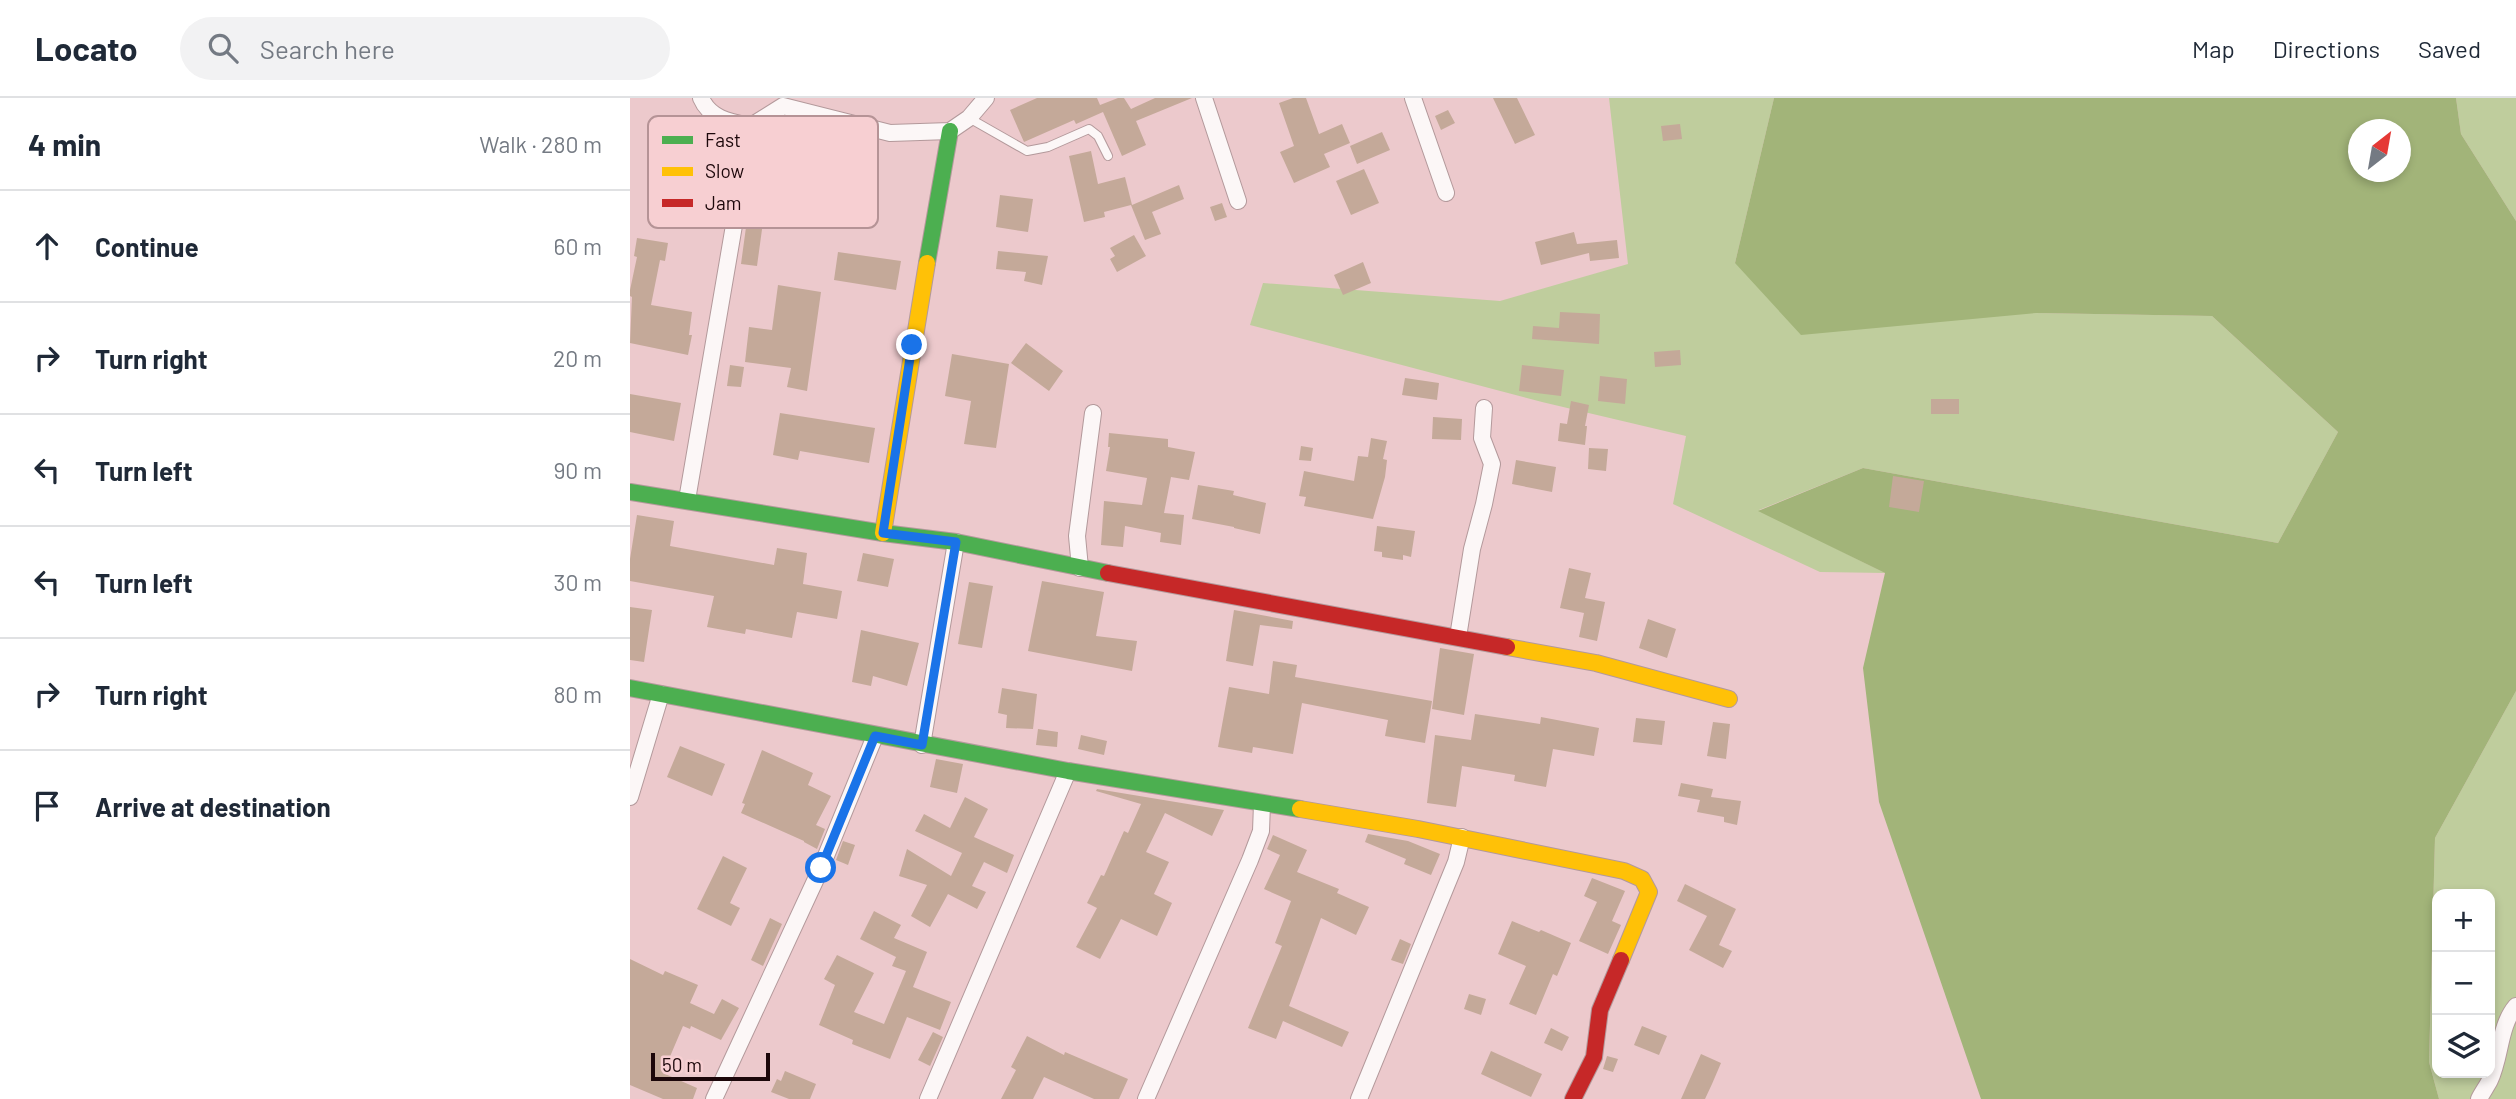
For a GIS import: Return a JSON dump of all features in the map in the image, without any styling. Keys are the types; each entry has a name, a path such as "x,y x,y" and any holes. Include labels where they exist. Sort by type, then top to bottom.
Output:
{"street":[{"path":"701,98 704,106 716,116"},
{"path":"878,130 890,133 950,131 969,118 986,98"},
{"path":"1204,98 1238,201"},
{"path":"1413,98 1446,193"},
{"path":"764,116 782,102 831,116"},
{"path":"883,533 912,345 950,131"},
{"path":"687,500 734,228"},
{"path":"1458,638 1472,549 1492,464 1482,438 1484,408"},
{"path":"1080,568 1077,536 1093,413"},
{"path":"630,492 883,533 956,542 1080,568 1596,663 1729,699"},
{"path":"922,745 956,542"},
{"path":"630,688 922,745 1462,837 1624,870 1642,879 1648,892 1600,1010 1594,1057 1573,1099"},
{"path":"630,797 661,694"},
{"path":"714,1099 821,868 875,736"},
{"path":"928,1099 1068,771"},
{"path":"1146,1099 1250,860 1261,831 1262,804"},
{"path":"1359,1099 1456,862 1462,837"},
{"path":"2479,1099 2491,1079 2507,1023 2516,1006"}],"lane":[{"path":"969,118 1027,151 1048,147 1089,129 1098,136 1108,156"}],"green space":[{"path":"1609,98 1774,98 1735,263 2036,313 2212,316 2338,432 2278,543 1863,468 1759,510 1885,573 1820,572 1673,504 1686,436 1542,402 1250,325 1263,283 1500,301 1628,264"},
{"path":"1774,98 2456,98 2461,134 2516,221 2516,691 2435,838 2429,1062 2439,1099 1981,1099 1879,802 1863,668 1885,573 1758,511 1863,468 2278,543 2338,432 2212,316 2036,313 1801,335 1735,263"},
{"path":"2456,98 2516,98 2516,221 2461,134"},
{"path":"2516,691 2516,1099 2439,1099 2433,1078 2495,1078 2495,889 2434,889 2435,838"},
{"path":"2432,950 2432,1073 2429,1062"}],"building":[{"path":"1037,98 1097,98 1100,105 1124,98 1131,109 1155,98 1192,98 1136,121 1146,145 1122,156 1103,112 1076,124 1074,120 1024,142 1010,110"},
{"path":"1293,98 1306,98 1319,134 1342,124 1350,143 1324,154 1330,167 1294,183 1280,152 1294,146 1279,103"},
{"path":"1493,98 1517,98 1535,135 1515,144"},
{"path":"1448,110 1455,123 1441,130 1435,116"},
{"path":"1680,124 1682,139 1663,141 1661,126"},
{"path":"1382,132 1390,150 1357,164 1350,146"},
{"path":"1091,151 1098,184 1125,177 1132,205 1179,185 1184,199 1152,212 1161,234 1145,240 1131,205 1104,212 1105,217 1084,222 1069,156"},
{"path":"1364,169 1379,203 1351,215 1336,181"},
{"path":"1000,195 1033,199 1028,232 996,227"},
{"path":"1222,203 1227,217 1215,221 1210,207"},
{"path":"746,228 762,228 757,266 741,264"},
{"path":"1574,232 1577,244 1617,240 1619,258 1590,261 1589,253 1541,265 1535,242"},
{"path":"1134,235 1146,256 1117,272 1110,259 1115,256 1110,248"},
{"path":"637,238 668,243 665,261 660,260 651,305 692,312 689,335 692,335 688,355 630,343 630,290 637,257 634,256"},
{"path":"998,251 1048,256 1042,285 1024,281 1026,272 996,269"},
{"path":"838,252 901,261 896,290 834,280"},
{"path":"1363,262 1371,283 1343,295 1334,275"},
{"path":"778,285 821,292 807,391 787,387 791,368 745,362 749,327 772,330"},
{"path":"1560,312 1600,314 1599,344 1532,339 1533,326 1559,328"},
{"path":"1026,343 1063,371 1049,391 1011,363"},
{"path":"1680,350 1681,365 1655,367 1654,352"},
{"path":"952,354 1009,364 996,448 964,444 971,401 945,396"},
{"path":"730,365 744,367 741,387 727,386"},
{"path":"1522,365 1564,370 1561,396 1519,391"},
{"path":"1600,376 1627,379 1625,404 1598,401"},
{"path":"1405,378 1439,383 1437,400 1402,395"},
{"path":"630,394 681,403 674,441 630,432"},
{"path":"1931,399 1959,399 1959,414 1931,414"},
{"path":"1571,401 1589,405 1585,445 1558,441 1560,423 1567,424"},
{"path":"780,413 875,428 869,463 800,451 798,460 773,455"},
{"path":"1433,417 1462,419 1461,440 1432,439"},
{"path":"1109,433 1168,439 1168,447 1195,452 1189,480 1171,477 1164,513 1184,515 1181,545 1160,542 1161,533 1125,526 1123,547 1101,545 1104,501 1142,505 1147,478 1106,471"},
{"path":"1371,438 1387,441 1383,459 1387,460 1385,477 1373,519 1304,506 1306,497 1299,496 1304,471 1354,481 1358,456 1368,457"},
{"path":"1301,446 1313,448 1311,461 1299,460"},
{"path":"1589,448 1608,449 1606,471 1588,469"},
{"path":"1516,460 1556,467 1552,492 1512,484"},
{"path":"1893,476 1924,481 1919,512 1889,507"},
{"path":"1198,485 1234,491 1233,495 1266,503 1260,534 1192,519"},
{"path":"637,515 674,521 670,546 774,565 777,548 807,553 803,584 842,591 837,619 797,612 792,638 746,629 745,634 707,627 714,596 630,581 630,559"},
{"path":"1377,526 1415,531 1411,557 1403,555 1403,560 1382,557 1382,552 1374,551"},
{"path":"863,553 894,559 888,587 857,581"},
{"path":"1569,568 1591,573 1585,598 1605,602 1597,641 1579,637 1584,613 1560,608"},
{"path":"1042,581 1104,592 1096,636 1137,641 1132,671 1028,651"},
{"path":"969,582 993,586 982,648 958,644"},
{"path":"630,607 652,610 644,662 630,660"},
{"path":"1234,610 1293,621 1292,629 1260,625 1253,666 1226,661"},
{"path":"1648,619 1676,629 1667,658 1639,648"},
{"path":"861,630 919,643 907,686 873,676 871,686 852,682"},
{"path":"1440,648 1474,654 1464,715 1432,709"},
{"path":"1273,661 1297,665 1295,677 1432,701 1425,743 1385,736 1388,720 1302,703 1293,754 1253,747 1252,753 1218,747 1229,687 1269,694"},
{"path":"1002,688 1037,694 1033,729 1006,728 1007,715 998,713"},
{"path":"1475,714 1540,724 1541,717 1599,728 1594,756 1553,749 1546,787 1514,781 1515,775 1462,766 1456,807 1427,803 1435,735 1471,740"},
{"path":"1636,718 1665,721 1662,745 1633,742"},
{"path":"1713,722 1730,724 1726,759 1707,756"},
{"path":"1038,729 1058,732 1057,747 1036,745"},
{"path":"1081,735 1107,741 1104,755 1078,749"},
{"path":"680,746 725,764 712,796 667,777"},
{"path":"762,750 813,773 808,785 831,796 816,825 825,829 817,849 741,813 745,804 742,803"},
{"path":"936,759 963,764 957,793 930,787"},
{"path":"1681,783 1713,789 1711,797 1741,801 1737,825 1724,822 1724,817 1697,812 1700,800 1678,796"},
{"path":"1097,789 1224,810 1212,836 1165,813 1146,852 1169,862 1154,894 1172,903 1157,936 1121,919 1100,959 1076,947 1097,908 1087,903 1101,875 1104,876 1124,831 1128,833 1141,804 1096,791"},
{"path":"965,797 988,809 974,837 1014,855 1007,873 984,862 972,886 986,892 977,909 948,894 930,927 911,916 927,885 899,876 907,849 951,876 962,853 915,831 924,814 950,828"},
{"path":"1368,834 1408,841 1440,854 1431,875 1404,864 1406,859 1365,842"},
{"path":"1273,835 1307,850 1297,872 1339,889 1337,893 1369,907 1356,935 1321,918 1289,1006 1349,1032 1342,1047 1283,1021 1276,1039 1248,1028 1282,946 1275,943 1291,901 1264,889 1280,855 1267,849"},
{"path":"843,841 855,845 848,865 836,860"},
{"path":"723,856 747,868 730,903 740,908 731,926 697,909"},
{"path":"1592,878 1625,891 1612,921 1621,925 1608,954 1579,941 1597,902 1584,896"},
{"path":"1685,884 1736,909 1719,945 1732,951 1723,968 1689,950 1707,916 1677,901"},
{"path":"874,911 901,925 894,938 927,952 913,987 951,1002 940,1030 907,1017 890,1059 852,1044 853,1040 819,1025 835,985 824,979 837,955 874,973 854,1012 884,1024 906,971 892,966 896,957 860,939"},
{"path":"770,918 782,924 763,966 751,960"},
{"path":"1512,921 1571,943 1557,976 1553,974 1536,1015 1509,1004 1526,966 1498,954"},
{"path":"1400,939 1411,944 1403,964 1391,960"},
{"path":"630,959 663,975 665,971 698,985 690,1003 714,1014 722,999 739,1008 721,1040 691,1026 690,1029 683,1026 663,1073 697,1088 693,1099 663,1099 630,1085"},
{"path":"1469,994 1486,999 1481,1015 1464,1009"},
{"path":"1642,1026 1667,1036 1659,1055 1634,1045"},
{"path":"1551,1028 1569,1037 1562,1051 1544,1043"},
{"path":"933,1032 943,1037 930,1066 918,1060"},
{"path":"1027,1036 1064,1055 1065,1052 1128,1079 1119,1099 1094,1099 1044,1077 1033,1099 1001,1099 1016,1070 1011,1067"},
{"path":"1491,1051 1542,1074 1531,1097 1481,1074"},
{"path":"1701,1054 1721,1063 1712,1084 1705,1099 1681,1099"},
{"path":"1607,1056 1618,1059 1613,1072 1603,1069"},
{"path":"785,1071 816,1084 810,1099 789,1099 771,1092 777,1079 781,1081"}],"traffic: fast":[{"path":"927,263 950,131"},
{"path":"630,492 883,533 956,542 1108,573"},
{"path":"630,688 1068,771 1300,809"}],"traffic: slow":[{"path":"883,533 927,263"},
{"path":"1507,647 1596,663 1729,699"},
{"path":"1300,809 1418,829 1624,871 1642,879 1649,892 1621,960"}],"traffic: jam":[{"path":"1108,573 1507,647"},
{"path":"1573,1099 1594,1057 1600,1010 1621,960"}],"route":[{"path":"821,868 875,736 922,745 956,542 883,533 912,345"}]}
